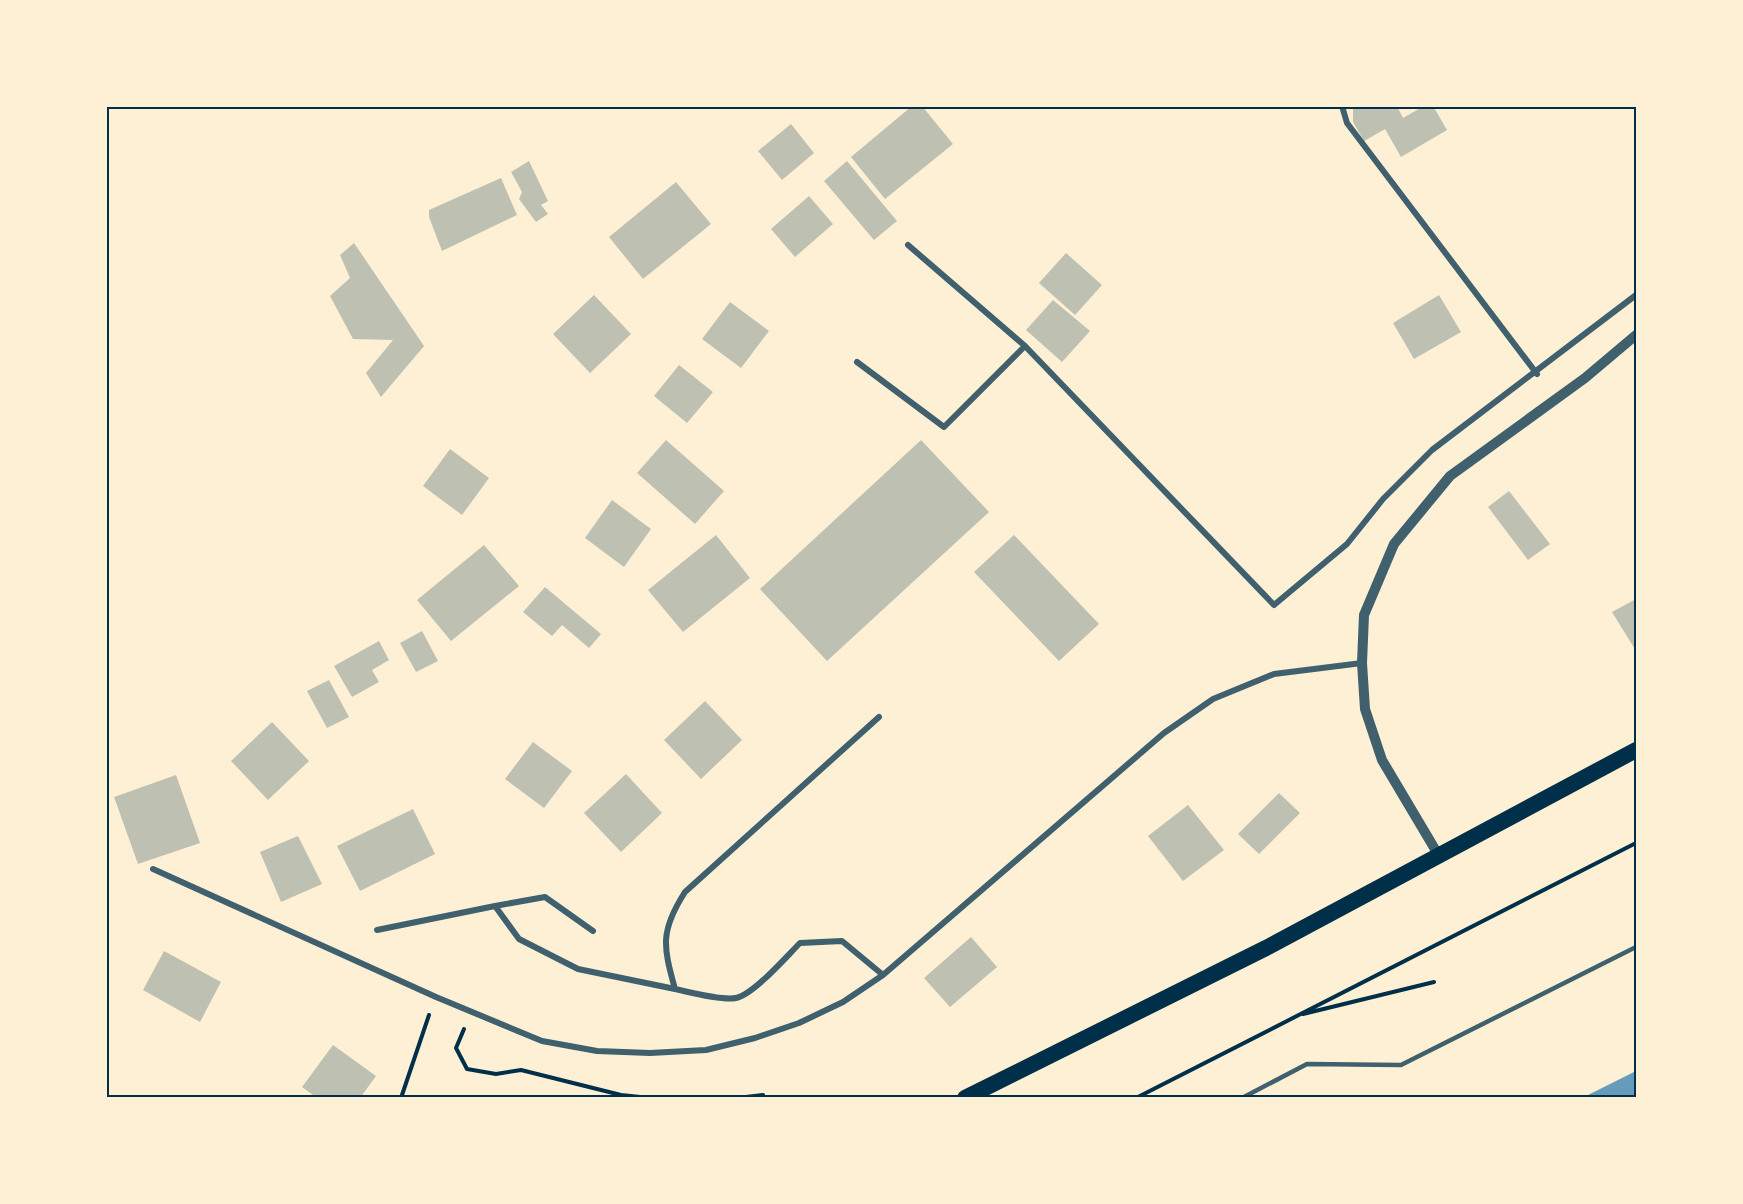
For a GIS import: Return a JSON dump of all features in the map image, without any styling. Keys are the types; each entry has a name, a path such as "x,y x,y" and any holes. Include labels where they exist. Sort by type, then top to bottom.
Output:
{"highway":[{"path":"965,1098 1266,948 1636,750"}],"street":[{"path":"1342,106 1347,123 1536,374"},
{"path":"908,245 1026,346 1274,605 1347,544 1383,499 1432,450 1536,374 1636,295"},
{"path":"1439,856 1382,760 1365,709 1362,663 1364,615 1394,544 1450,476 1585,378 1636,335"},
{"path":"857,362 945,427 1026,346"},
{"path":"153,869 436,997 542,1041 597,1051 650,1053 706,1050 799,1023 843,1002 883,975 1164,733 1212,699 1274,674 1362,663"},
{"path":"675,989 664,951 669,916 685,892 879,717"},
{"path":"377,930 545,897 593,931"},
{"path":"495,906 519,939 578,969 675,989 736,998 763,980 800,943 842,940 883,975"}],"lane":[{"path":"1242,1098 1308,1064 1401,1065 1636,947"}],"path":[{"path":"1136,1098 1636,843"},
{"path":"1296,1016 1434,982"},
{"path":"401,1098 436,997"},
{"path":"471,1011 456,1048 466,1069 496,1074 521,1070 621,1095 650,1098"},
{"path":"737,1098 763,1095 764,1098"}],"water":[{"path":"1636,1071 1636,1097 1584,1097"}],"building":[{"path":"912,106 922,106 953,144 885,199 851,157"},
{"path":"1353,106 1397,106 1403,118 1424,106 1433,106 1447,130 1401,157 1385,129 1364,141 1353,122"},
{"path":"791,124 814,153 782,180 758,151"},
{"path":"529,161 548,201 541,205 548,214 536,222 519,199 522,192 511,172"},
{"path":"847,161 897,221 874,240 824,181"},
{"path":"501,178 517,215 442,251 429,217 429,210"},
{"path":"676,182 711,224 643,279 609,237"},
{"path":"809,196 833,224 795,257 771,229"},
{"path":"354,243 424,346 381,397 366,373 393,340 353,339 330,296 350,278 340,255"},
{"path":"1066,253 1102,285 1075,315 1039,283"},
{"path":"594,295 631,334 590,373 553,334"},
{"path":"1439,295 1461,332 1414,359 1393,323"},
{"path":"1053,300 1090,331 1062,362 1026,330"},
{"path":"730,302 769,331 741,368 702,339"},
{"path":"679,365 713,392 687,423 654,396"},
{"path":"666,440 724,491 695,524 637,473"},
{"path":"921,440 989,512 827,661 760,589"},
{"path":"450,449 489,478 462,515 423,486"},
{"path":"1509,491 1550,544 1528,560 1488,507"},
{"path":"612,500 651,529 624,567 585,538"},
{"path":"716,535 750,578 683,632 648,590"},
{"path":"1014,535 1099,624 1059,661 974,572"},
{"path":"484,545 519,586 451,641 417,600"},
{"path":"545,587 601,634 589,648 562,625 552,636 523,612"},
{"path":"1636,599 1636,651 1612,612"},
{"path":"422,631 438,661 416,672 400,643"},
{"path":"379,641 389,660 372,670 379,682 352,697 334,666"},
{"path":"329,680 349,717 327,728 307,691"},
{"path":"705,701 742,740 701,779 664,740"},
{"path":"272,722 309,761 268,800 231,761"},
{"path":"533,742 572,771 544,808 505,779"},
{"path":"626,774 662,813 621,852 584,813"},
{"path":"176,775 200,843 138,864 114,797"},
{"path":"1279,793 1300,813 1259,854 1238,834"},
{"path":"1188,805 1224,850 1183,881 1148,836"},
{"path":"413,809 435,854 360,891 337,846"},
{"path":"298,836 322,884 281,902 260,852"},
{"path":"971,937 997,967 950,1007 924,978"},
{"path":"164,951 221,982 200,1022 143,990"},
{"path":"333,1045 376,1076 360,1098 317,1098 302,1087"}]}
